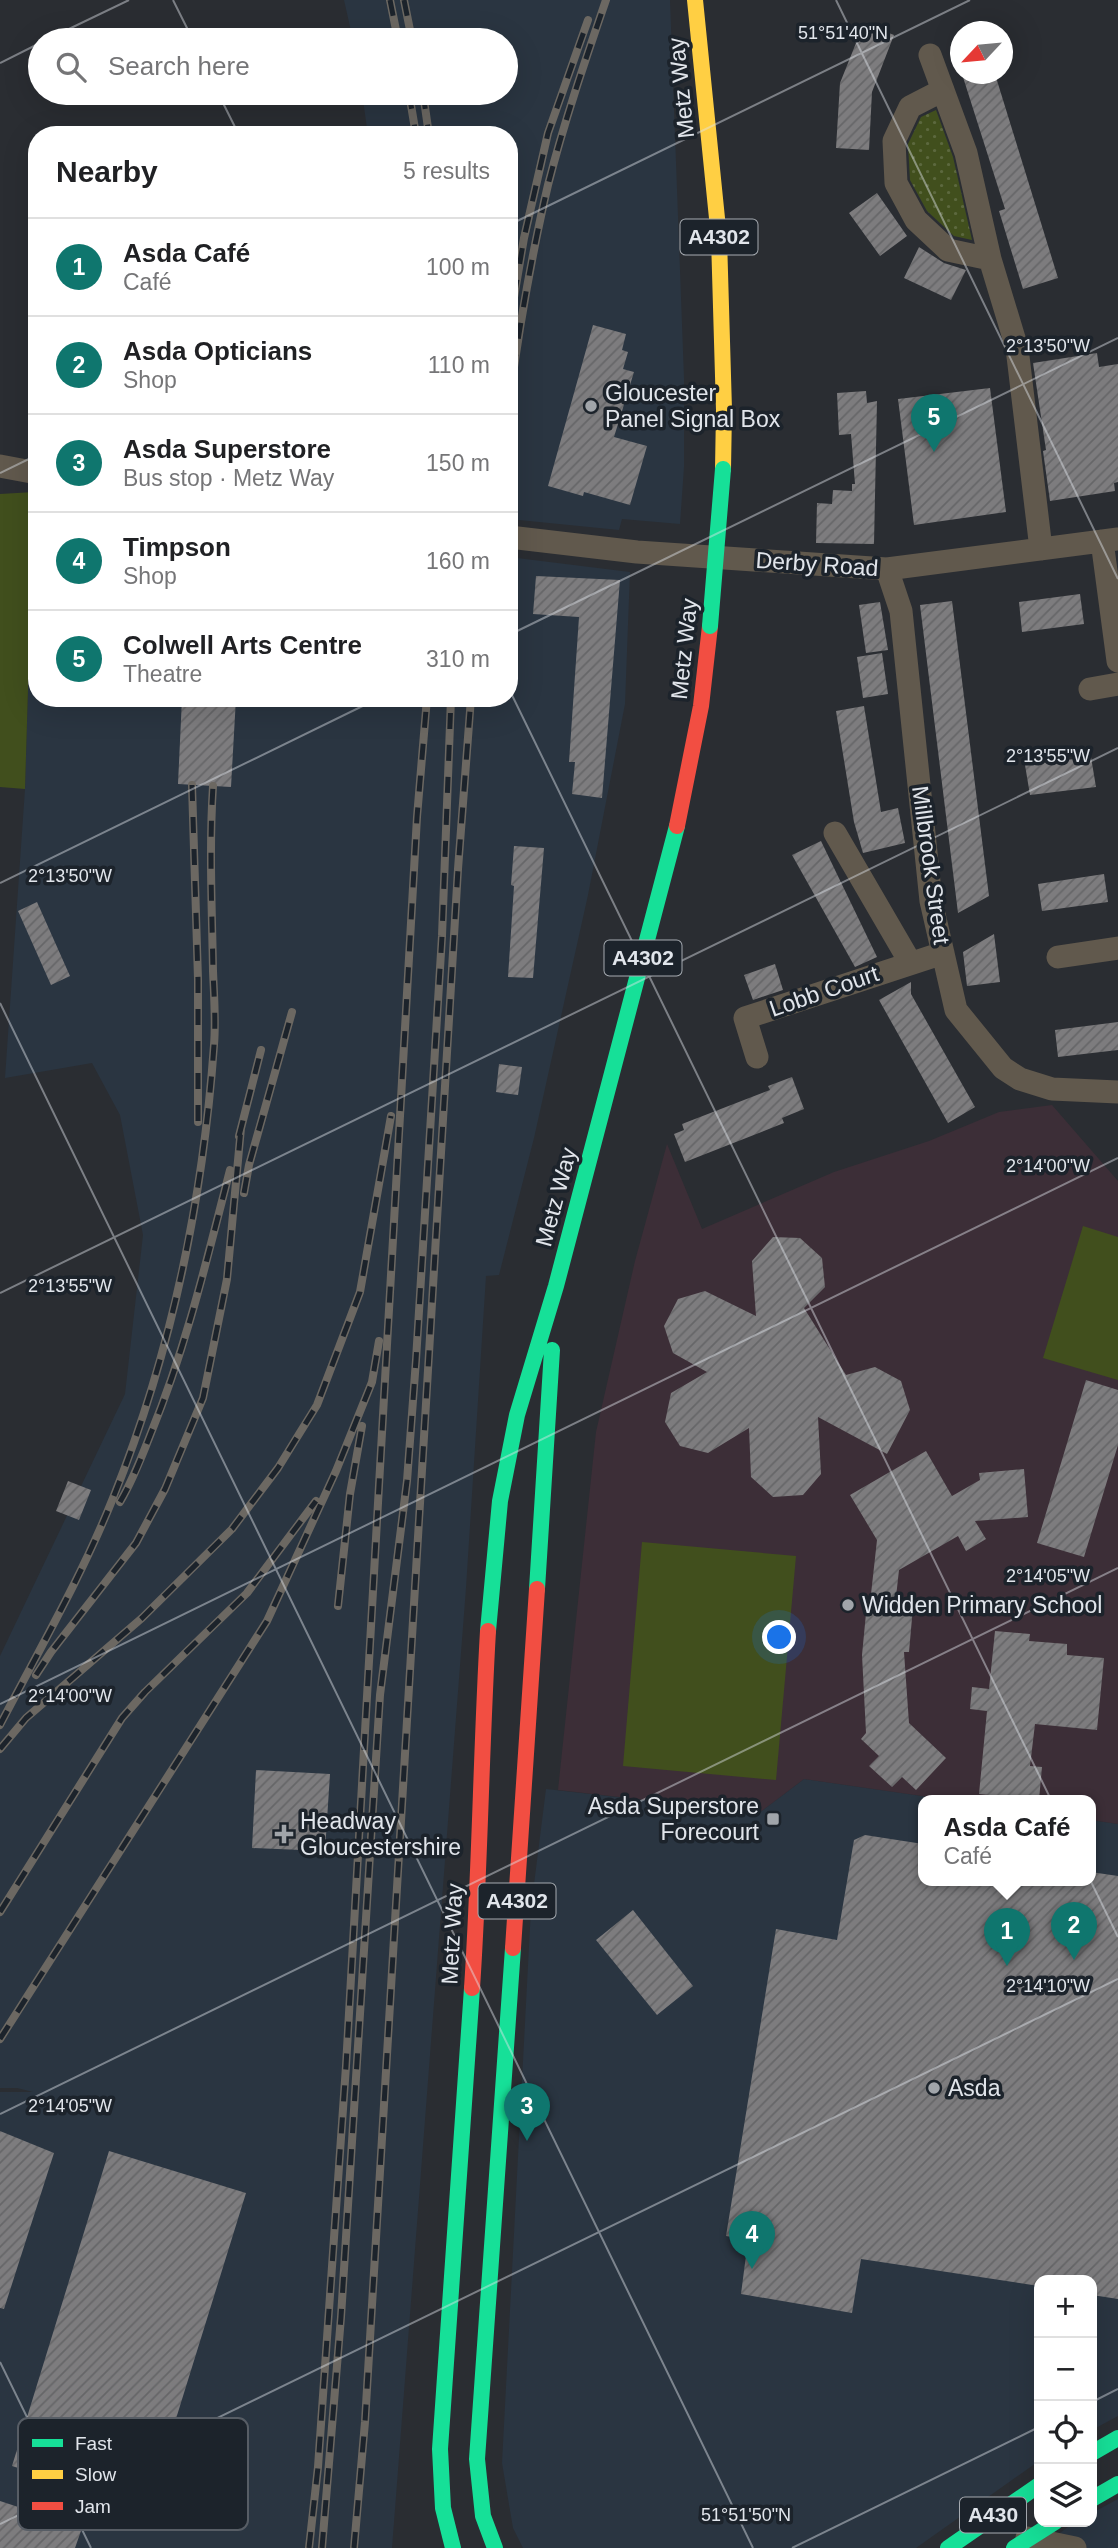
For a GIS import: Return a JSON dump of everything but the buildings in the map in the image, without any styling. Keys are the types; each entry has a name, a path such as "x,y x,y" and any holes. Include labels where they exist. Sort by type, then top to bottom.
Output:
{"main road":[{"name":"Metz Way","path":"453,2548 443,2508 440,2449 479,1881 481,1755 491,1587 500,1501 517,1415 556,1286 680,817 701,706 710,626 723,469 724,410 719,238 695,3"},
{"name":"Metz Way","path":"495,2548 483,2516 477,2459 518,1883 556,1286"},
{"path":"1097,2450 1118,2438"},
{"path":"1097,2496 1118,2484"},
{"name":"A430","path":"948,2548 1034,2488"},
{"name":"A430","path":"1021,2543 1047,2527"}],"street":[{"path":"930,55 966,153 990,259 1017,348 1041,548"},
{"path":"943,90 910,107 894,141 896,183 916,220 948,250 990,259"},
{"path":"0,466 28,471"},
{"name":"Derby Road","path":"518,538 637,552 887,569 1110,540"},
{"path":"1110,540 1118,661"},
{"name":"Millbrook Street","path":"887,569 901,611 931,901 956,1010 1003,1068 1020,1079 1052,1089 1118,1092"},
{"path":"1090,689 1118,684"},
{"name":"Millbrook Street","path":"835,833 910,962"},
{"path":"1058,957 1118,948"},
{"name":"Lobb Court","path":"757,1057 745,1018 943,953"},
{"path":"1021,2543 1074,2548"}],"shaded area":[{"path":"344,0 670,0 684,378 684,467 680,524 622,519 619,530 518,520 518,126 367,126 364,105 518,105 518,28 350,28"},
{"path":"518,558 630,572 625,704 588,895 534,1138 499,1275 486,1276 466,1588 392,2548 0,2548 0,2092 33,2092 0,2088 0,1656 125,1394 143,1235 120,1115 92,1063 5,1078 25,789 28,690 28,707 518,707"},
{"name":"Widden Primary School","path":"1052,1105 1118,1181 1118,1824 1096,1821 1096,1795 918,1795 804,1779 759,1813 558,1790 596,1432 635,1261 667,1144 702,1229 834,1172 929,1141 999,1112"},
{"path":"804,1779 918,1795 918,1886 1096,1886 1096,1821 1118,1824 1118,2416 1097,2427 1097,2275 1034,2275 1034,2465 916,2548 523,2548 513,2528 502,2463 531,1908 546,1789 759,1813"},
{"path":"1118,2499 1118,2548 1039,2548 1068,2527 1097,2527 1097,2510"}],"green space":[{"path":"936,110 953,157 972,240 954,236 927,211 910,180 908,144 921,117"},
{"path":"28,492 25,789 0,787 0,494"},
{"path":"1083,1226 1118,1237 1118,1380 1043,1358"},
{"path":"642,1542 796,1556 776,1780 623,1766"}],"railway":[{"path":"390,0 396,28"},
{"path":"404,0 410,28"},
{"path":"518,341 548,185 606,0"},
{"path":"518,274 548,133 588,20"},
{"path":"411,105 414,126"},
{"path":"425,105 428,126"},
{"path":"309,2548 318,2467 346,2066 417,817 426,707"},
{"path":"322,2548 341,2317 380,1695 407,1481 416,1360 442,936 451,707"},
{"path":"354,2548 365,2422 458,869 470,707"},
{"path":"192,785 198,979 198,1122"},
{"path":"0,1725 74,1584 113,1498 152,1388 181,1275 202,1160 214,1045 211,855 213,786"},
{"path":"244,1193 249,1165 292,1012"},
{"path":"239,1136 261,1050"},
{"path":"0,1749 26,1718 142,1618 232,1529 278,1468 317,1405 360,1292 391,1116"},
{"path":"36,1675 136,1543 165,1489 203,1398 227,1279 241,1128"},
{"path":"120,1502 141,1459 175,1369 230,1170"},
{"path":"0,2039 267,1621 336,1471 372,1382 379,1341"},
{"path":"338,1606 350,1494 362,1426"},
{"path":"0,1912 122,1718 145,1692 247,1593 316,1501"}],"traffic: fast":[{"path":"710,626 723,469"},
{"path":"488,1631 500,1501 517,1415 556,1286 677,826"},
{"path":"537,1589 552,1350"},
{"path":"495,2548 483,2516 477,2459 513,1948"},
{"path":"453,2548 443,2508 440,2449 472,1988"},
{"path":"1097,2450 1118,2438"},
{"path":"1097,2496 1118,2484"},
{"path":"948,2548 1034,2488"},
{"path":"1014,2548 1047,2527"}],"traffic: slow":[{"path":"695,0 719,238 723,469"}],"traffic: jam":[{"path":"677,826 701,706 710,626"},
{"path":"513,1948 537,1589"},
{"path":"472,1988 488,1631"}],"place":[{"name":"Gloucester Panel Signal Box","path":"591,406"},
{"name":"Colwell Arts Centre","path":"934,452"},
{"name":"Widden Primary School","path":"848,1605"},
{"name":"Asda Superstore Forecourt","path":"773,1819"},
{"name":"Headway Gloucestershire","path":"284,1834"},
{"name":"Asda Opticians","path":"1074,1960"},
{"name":"Asda Café","path":"1007,1966"},
{"name":"Asda","path":"934,2088"},
{"name":"Asda Superstore","path":"527,2141"},
{"name":"Timpson","path":"752,2269"}]}
